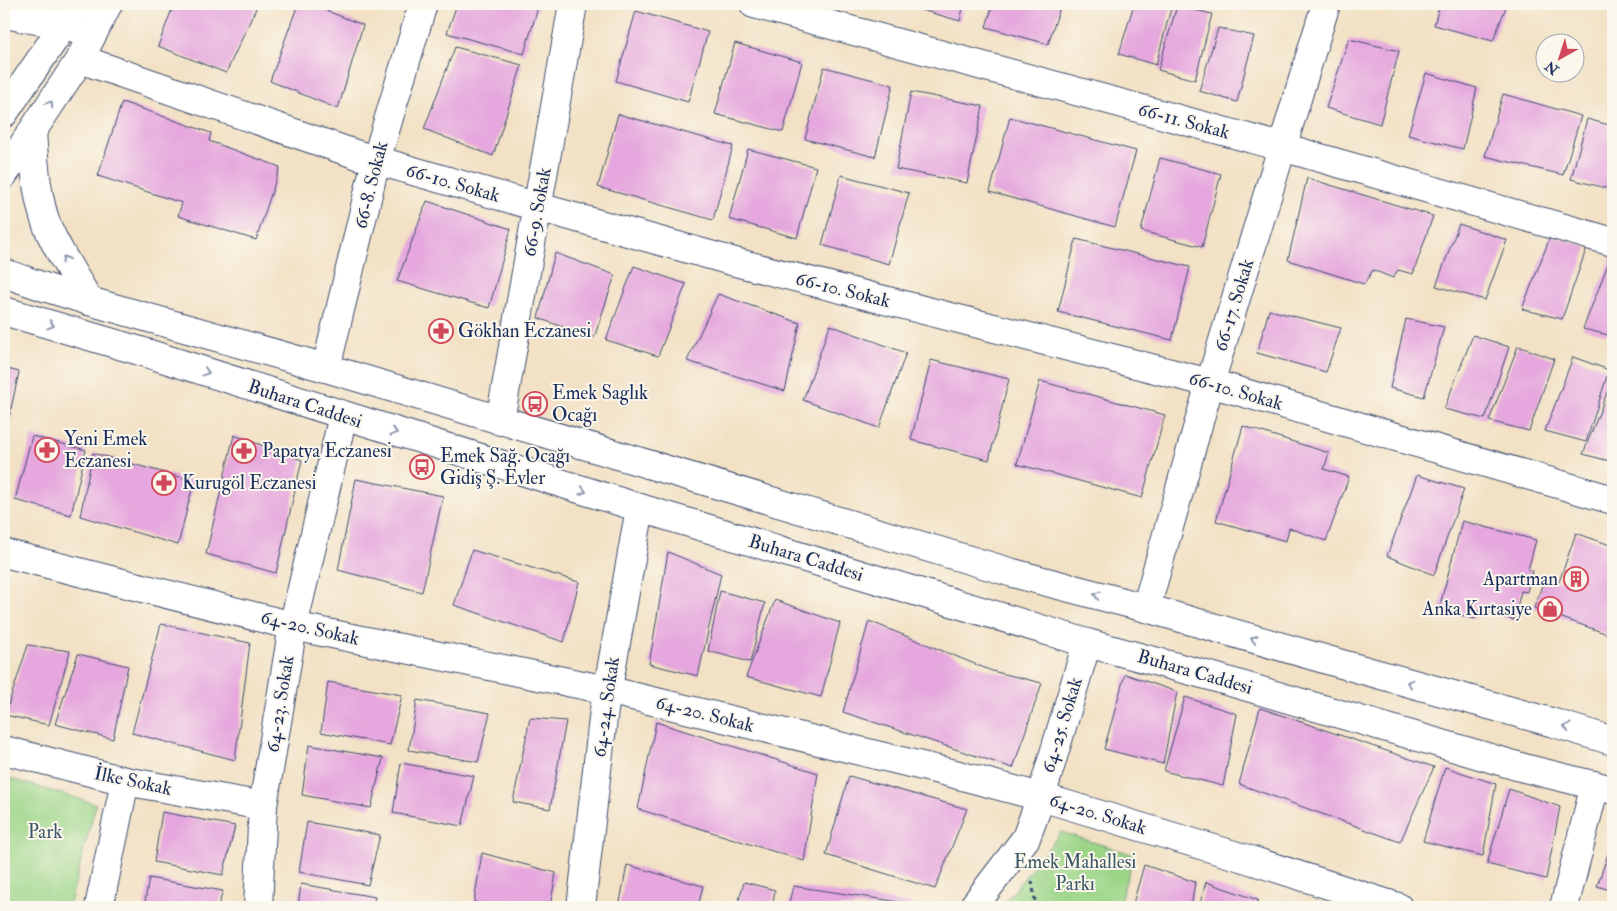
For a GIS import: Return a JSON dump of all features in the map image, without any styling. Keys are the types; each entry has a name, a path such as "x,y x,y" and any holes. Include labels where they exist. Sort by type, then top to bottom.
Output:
{"street":[{"path":"4,174 86,47 108,4"},
{"name":"66-8. Sokak","path":"326,368 376,160 424,4"},
{"name":"66-9. Sokak","path":"500,420 573,4"},
{"name":"66-11. Sokak","path":"754,4 1282,148 1613,242"},
{"name":"66-17. Sokak","path":"1146,608 1210,384 1326,4"},
{"name":"66-10. Sokak","path":"4,14 71,14 86,47 376,160 735,262 1210,384 1613,500"},
{"path":"4,113 71,14"},
{"path":"32,132 34,162 49,230 89,301"},
{"name":"Buhara Caddesi","path":"4,272 89,301 326,368 1013,573 1146,608 1613,741"},
{"name":"Buhara Caddesi","path":"4,311 140,351 640,508 1087,643 1210,676 1524,768 1604,788"},
{"name":"64-23. Sokak","path":"258,907 263,806 293,626 343,416"},
{"name":"64-24. Sokak","path":"581,907 607,690 640,508"},
{"name":"64-20. Sokak","path":"4,553 293,626 607,690 942,771 1041,797 1398,907"},
{"name":"64-25. Sokak","path":"973,907 1026,838 1041,797 1087,643"},
{"name":"İlke Sokak","path":"4,750 125,781 263,806"},
{"path":"99,907 125,781"},
{"path":"1564,907 1604,788"}],"green space":[{"name":"Park","path":"4,777 96,804 69,907 4,907"},
{"name":"Emek Mahallesi Parkı","path":"1061,832 1134,855 1118,907 1001,907"}],"building":[{"path":"174,4 258,4 226,73 158,46"},
{"path":"298,4 309,4 363,25 338,109 270,81"},
{"path":"457,4 539,4 524,54 447,33"},
{"path":"901,4 964,4 960,21"},
{"path":"993,4 1061,4 1048,44 986,27"},
{"path":"1134,4 1172,4 1156,65 1119,54"},
{"path":"1440,4 1507,4 1493,41 1434,25"},
{"path":"1177,6 1212,14 1195,80 1158,70"},
{"path":"636,11 708,32 688,102 616,81"},
{"path":"1218,28 1254,36 1237,102 1199,91"},
{"path":"1349,39 1399,51 1380,124 1326,108"},
{"path":"735,43 802,62 783,132 715,114"},
{"path":"455,47 522,65 493,156 424,129"},
{"path":"824,67 893,85 875,157 805,139"},
{"path":"1426,73 1477,88 1463,149 1408,135"},
{"path":"911,92 983,106 967,183 896,169"},
{"path":"1503,94 1581,116 1563,175 1485,156"},
{"path":"122,102 211,133 209,141 280,167 256,240 178,216 182,203 98,176"},
{"path":"618,114 733,146 713,220 598,187"},
{"path":"1010,117 1136,151 1115,227 990,192"},
{"path":"1587,119 1613,126 1613,190 1571,179"},
{"path":"748,149 816,167 797,238 729,219"},
{"path":"1160,158 1221,174 1202,247 1141,231"},
{"path":"841,175 909,193 889,264 822,245"},
{"path":"1307,178 1433,216 1413,274 1398,270 1393,278 1373,270 1364,284 1288,260"},
{"path":"427,201 511,229 489,308 397,281"},
{"path":"1459,224 1507,240 1485,300 1436,286"},
{"path":"1551,235 1587,247 1562,319 1522,309"},
{"path":"1076,239 1190,267 1172,340 1058,312"},
{"path":"1613,251 1613,336 1583,329"},
{"path":"555,253 615,275 594,338 538,318"},
{"path":"634,266 686,284 658,356 606,340"},
{"path":"718,294 800,323 785,391 687,361"},
{"path":"1269,310 1341,328 1326,372 1257,353"},
{"path":"1406,319 1444,327 1424,397 1390,388"},
{"path":"830,325 906,353 879,428 803,400"},
{"path":"1473,335 1509,347 1485,419 1444,409"},
{"path":"1518,346 1554,359 1529,431 1489,421"},
{"path":"1573,357 1609,370 1586,442 1545,431"},
{"path":"931,360 1009,379 989,460 911,440"},
{"path":"4,368 19,372 5,436 4,436"},
{"path":"1613,380 1613,462 1583,454"},
{"path":"1040,381 1165,415 1142,498 1017,464"},
{"path":"1243,426 1329,453 1324,469 1349,477 1326,541 1289,528 1286,541 1216,521"},
{"path":"234,435 302,460 276,573 206,554"},
{"path":"32,436 86,450 71,515 15,500"},
{"path":"93,453 194,481 178,545 80,516"},
{"path":"1417,475 1464,489 1434,575 1387,556"},
{"path":"356,479 443,496 422,592 338,570"},
{"path":"1462,521 1536,540 1528,570 1532,571 1527,592 1521,591 1514,620 1477,611 1475,619 1439,609"},
{"name":"Apartman","path":"1576,533 1613,546 1613,636 1534,608 1545,577 1559,582"},
{"path":"472,550 579,582 564,642 454,605"},
{"path":"668,552 721,574 698,676 649,664"},
{"path":"720,591 765,603 750,662 708,651"},
{"path":"775,600 840,623 821,697 746,677"},
{"path":"869,621 992,671 1042,683 1013,768 843,712"},
{"path":"161,624 250,643 235,760 132,733"},
{"path":"28,645 70,651 49,725 5,715"},
{"path":"78,654 128,666 113,739 55,724"},
{"path":"1125,674 1177,692 1163,764 1104,749"},
{"path":"328,682 402,695 390,745 321,732"},
{"path":"1185,697 1237,714 1223,786 1164,771"},
{"path":"417,700 490,713 478,762 409,750"},
{"path":"1260,708 1434,767 1400,842 1239,784"},
{"path":"530,718 566,721 550,809 513,802"},
{"path":"656,722 818,773 804,861 638,809"},
{"path":"309,745 383,758 371,808 302,795"},
{"path":"401,763 474,776 462,826 393,813"},
{"path":"1445,767 1496,784 1483,856 1423,841"},
{"path":"849,776 967,809 935,889 826,855"},
{"path":"1509,789 1560,807 1546,879 1487,864"},
{"path":"162,812 235,826 223,875 154,862"},
{"path":"307,822 380,835 368,885 299,872"},
{"path":"1613,840 1613,891 1597,886"},
{"path":"482,853 556,873 550,907 495,907 474,902"},
{"path":"627,865 703,886 698,907 619,907"},
{"path":"1144,865 1195,882 1191,907 1132,907"},
{"path":"149,878 223,891 218,907 144,907"},
{"path":"744,882 775,890 772,907 737,907"},
{"path":"1206,882 1258,900 1256,907 1199,907"},
{"path":"301,884 375,897 372,907 298,907"},
{"path":"793,886 913,904 910,907 788,907"}],"place":[{"name":"Gökhan Eczanesi","path":"441,331"},
{"name":"Emek Saglık Ocağı","path":"535,404"},
{"name":"Yeni Emek Eczanesi","path":"47,450"},
{"name":"Papatya Eczanesi","path":"244,451"},
{"name":"Emek Sağ. Ocağı Gidiş Ş. Evler","path":"422,467"},
{"name":"Kurugöl Eczanesi","path":"164,483"},
{"name":"Apartman","path":"1576,579"},
{"name":"Anka Kırtasiye","path":"1550,609"}]}
